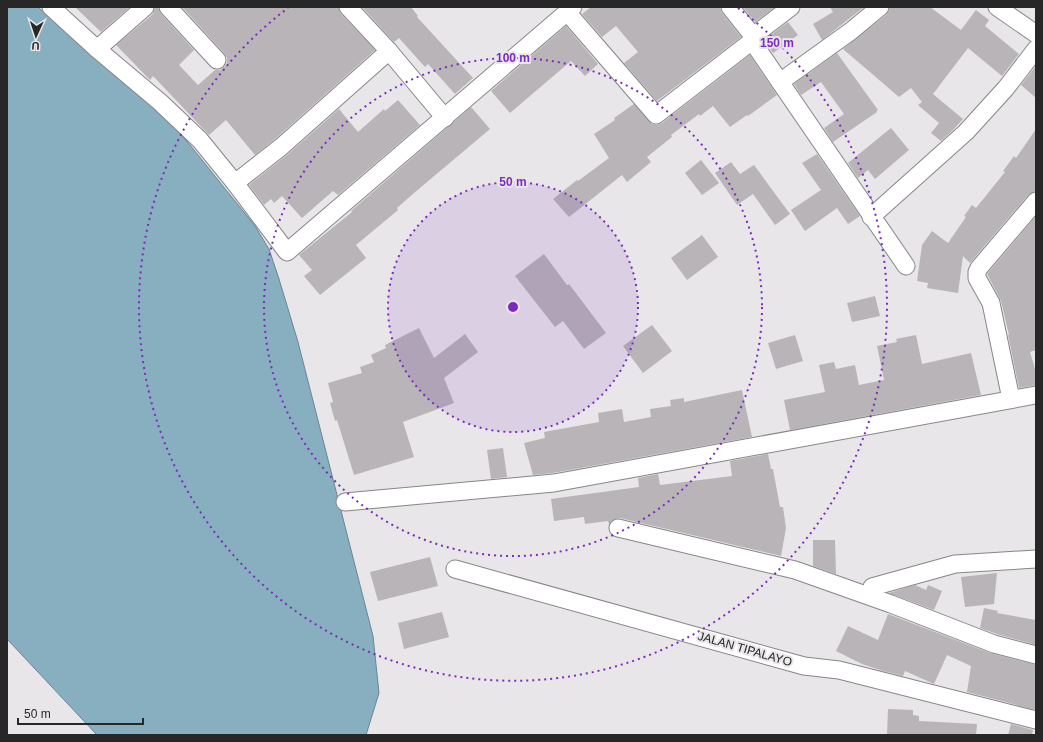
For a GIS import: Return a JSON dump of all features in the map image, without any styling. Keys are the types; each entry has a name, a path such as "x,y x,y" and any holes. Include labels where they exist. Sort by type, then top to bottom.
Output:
{"street":[{"path":"51,7 97,49 180,120 200,140 235,183 287,252 445,118 570,9 656,115 788,8"},
{"path":"97,49 145,7"},
{"path":"168,7 217,60"},
{"path":"348,7 390,51 445,118"},
{"path":"730,7 871,217 906,266"},
{"path":"780,82 851,31 880,7"},
{"path":"997,7 1036,34"},
{"path":"871,217 966,132 1006,88 1036,49"},
{"path":"235,183 281,147 390,51"},
{"path":"1011,399 991,303 978,278 977,272 978,268 1036,201"},
{"path":"345,502 554,483 1036,394"},
{"path":"618,528 795,570 891,604 994,644 1036,655"},
{"path":"872,587 955,564 1036,559"},
{"name":"JALAN TIPALAYO","path":"455,569 804,666 838,670 1036,720"}],"water":[{"path":"7,7 38,7 91,55 149,103 186,140 255,226 269,249 298,342 373,636 379,693 366,735 97,735 7,639"}],"building":[{"path":"75,7 130,7 101,32"},
{"path":"155,7 158,7 161,14 194,50 179,65 198,85 215,70 220,70 224,67 227,63 227,58 182,7 338,7 341,14 375,50 255,155 226,120 209,135 153,76 150,80 116,45 152,15"},
{"path":"362,7 411,7 418,16 417,17 473,78 455,94 428,64 425,67 399,38 394,42"},
{"path":"591,7 720,7 722,13 741,37 657,101 624,63 638,52 616,26 602,37 582,14"},
{"path":"743,7 775,7 755,22"},
{"path":"830,7 864,7 822,40 813,24 833,12"},
{"path":"890,7 930,7 961,30 976,10 989,20 985,26 1019,54 1002,76 968,48 933,94 963,119 941,141 931,133 939,123 918,105 922,102 911,88 899,97 843,49 886,15"},
{"path":"788,22 798,35 773,53 764,40"},
{"path":"566,26 598,64 585,76 571,61 510,113 491,91"},
{"path":"837,53 878,110 833,142 824,128 844,114 821,82 801,95 794,84"},
{"path":"750,55 777,95 730,127 713,106 700,116 699,114 671,135 672,137 647,157 651,162 627,182 622,175 569,217 553,199 609,158 594,134 615,120 614,118 634,104 652,124 657,125 662,123"},
{"path":"1035,67 1036,68 1036,98 1021,85"},
{"path":"398,100 420,125 338,195 333,191 302,218 282,196 274,203 271,199 264,205 249,185 287,155 339,109 358,132 384,109 385,111"},
{"path":"471,107 490,129 414,193 397,208 398,210 356,245 366,258 320,295 304,276 312,270 299,255 352,212 351,211"},
{"path":"891,128 909,150 875,179 868,170 858,178 848,163"},
{"path":"1036,129 1036,191 1028,195 970,263 963,256 958,293 927,288 928,283 917,281 922,245 932,231 948,243 966,217 964,216 972,205 976,208 1005,172 1003,171 1014,156 1016,158"},
{"path":"817,154 860,216 848,224 837,208 805,231 791,210 821,190 802,163"},
{"path":"701,160 719,183 702,195 685,173"},
{"path":"731,162 740,174 754,165 790,214 775,225 753,194 737,205 715,173"},
{"path":"1036,216 1036,350 1030,352 1036,372 1036,385 1019,388 1001,301 987,274"},
{"path":"702,235 718,257 687,280 671,258"},
{"path":"544,254 606,333 584,349 563,321 555,327 515,276"},
{"path":"875,296 880,316 852,322 847,303"},
{"path":"652,325 672,351 643,373 623,346"},
{"path":"419,328 434,358 465,334 478,352 444,378 454,403 403,422 414,457 354,475 337,420 335,421 330,403 333,402 328,383 362,373 360,367 374,362 371,355 386,348 385,345"},
{"path":"795,335 803,361 776,369 768,343"},
{"path":"916,335 922,364 971,353 981,395 790,430 784,400 825,392 819,365 834,362 836,369 855,365 859,385 884,380 877,346 897,342 896,339"},
{"path":"742,390 752,437 553,473 533,475 524,443 545,438 544,432 599,422 598,413 622,409 624,422 651,417 650,409 671,406 670,400 684,398 684,402"},
{"path":"503,448 507,477 491,479 487,450"},
{"path":"768,454 771,469 773,469 780,507 783,507 786,528 781,556 620,518 615,519 609,524 608,521 585,524 584,517 554,521 551,499 639,487 638,478 658,474 660,485 732,476 730,461"},
{"path":"813,540 835,540 836,574 813,566"},
{"path":"430,557 438,586 378,601 370,572"},
{"path":"997,573 994,604 965,607 961,577"},
{"path":"915,585 926,590 928,585 942,591 934,610 889,593"},
{"path":"984,608 998,611 997,613 1036,620 1036,645 980,628"},
{"path":"442,612 449,637 404,649 398,623"},
{"path":"888,614 990,653 1036,665 1036,710 967,692 971,666 947,655 934,684 905,671 903,676 862,664 836,651 848,626 878,640"},
{"path":"888,709 913,710 913,715 919,716 919,721 977,724 976,735 887,735"},
{"path":"1011,724 1033,730 1032,735 1008,735"}]}
